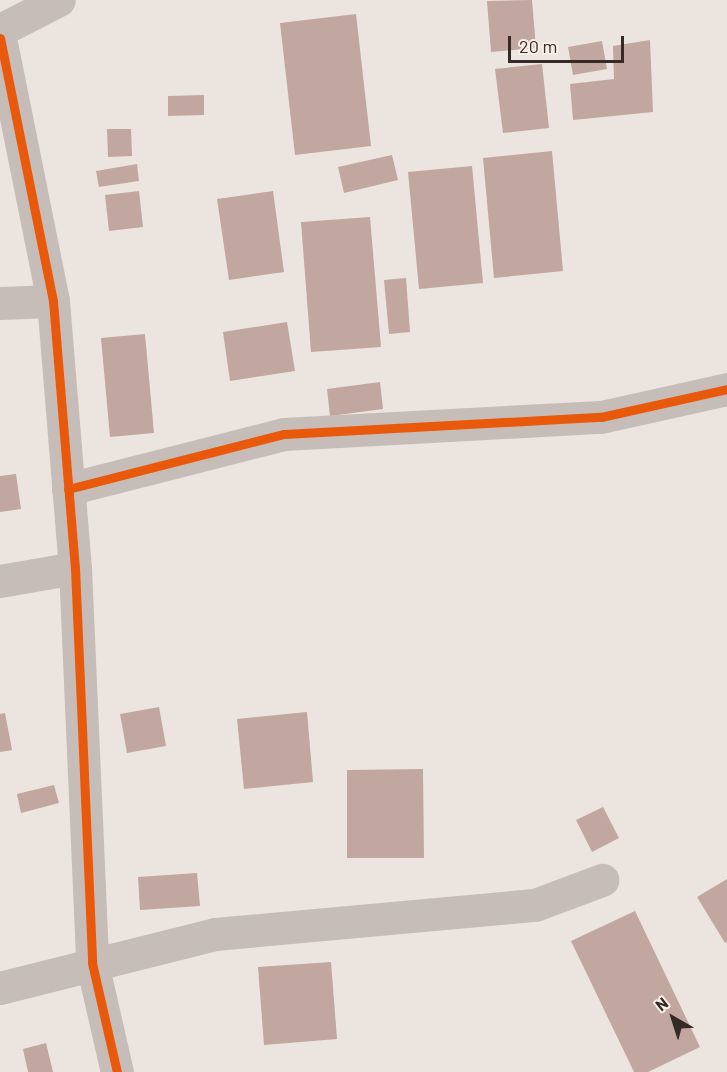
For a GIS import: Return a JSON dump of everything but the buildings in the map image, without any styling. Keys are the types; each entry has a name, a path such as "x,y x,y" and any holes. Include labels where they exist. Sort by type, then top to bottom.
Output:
{"street":[{"path":"0,30 59,0"},
{"path":"0,38 53,301 75,568 92,963 117,1072"},
{"path":"0,303 53,301"},
{"path":"69,489 284,434 601,417 727,389"},
{"path":"0,581 75,568"},
{"path":"0,988 92,963 215,934 535,905 602,880"}],"cycle path":[{"path":"0,38 53,301 75,568 92,963 117,1072"},
{"path":"68,489 284,434 601,417 727,389"}]}
